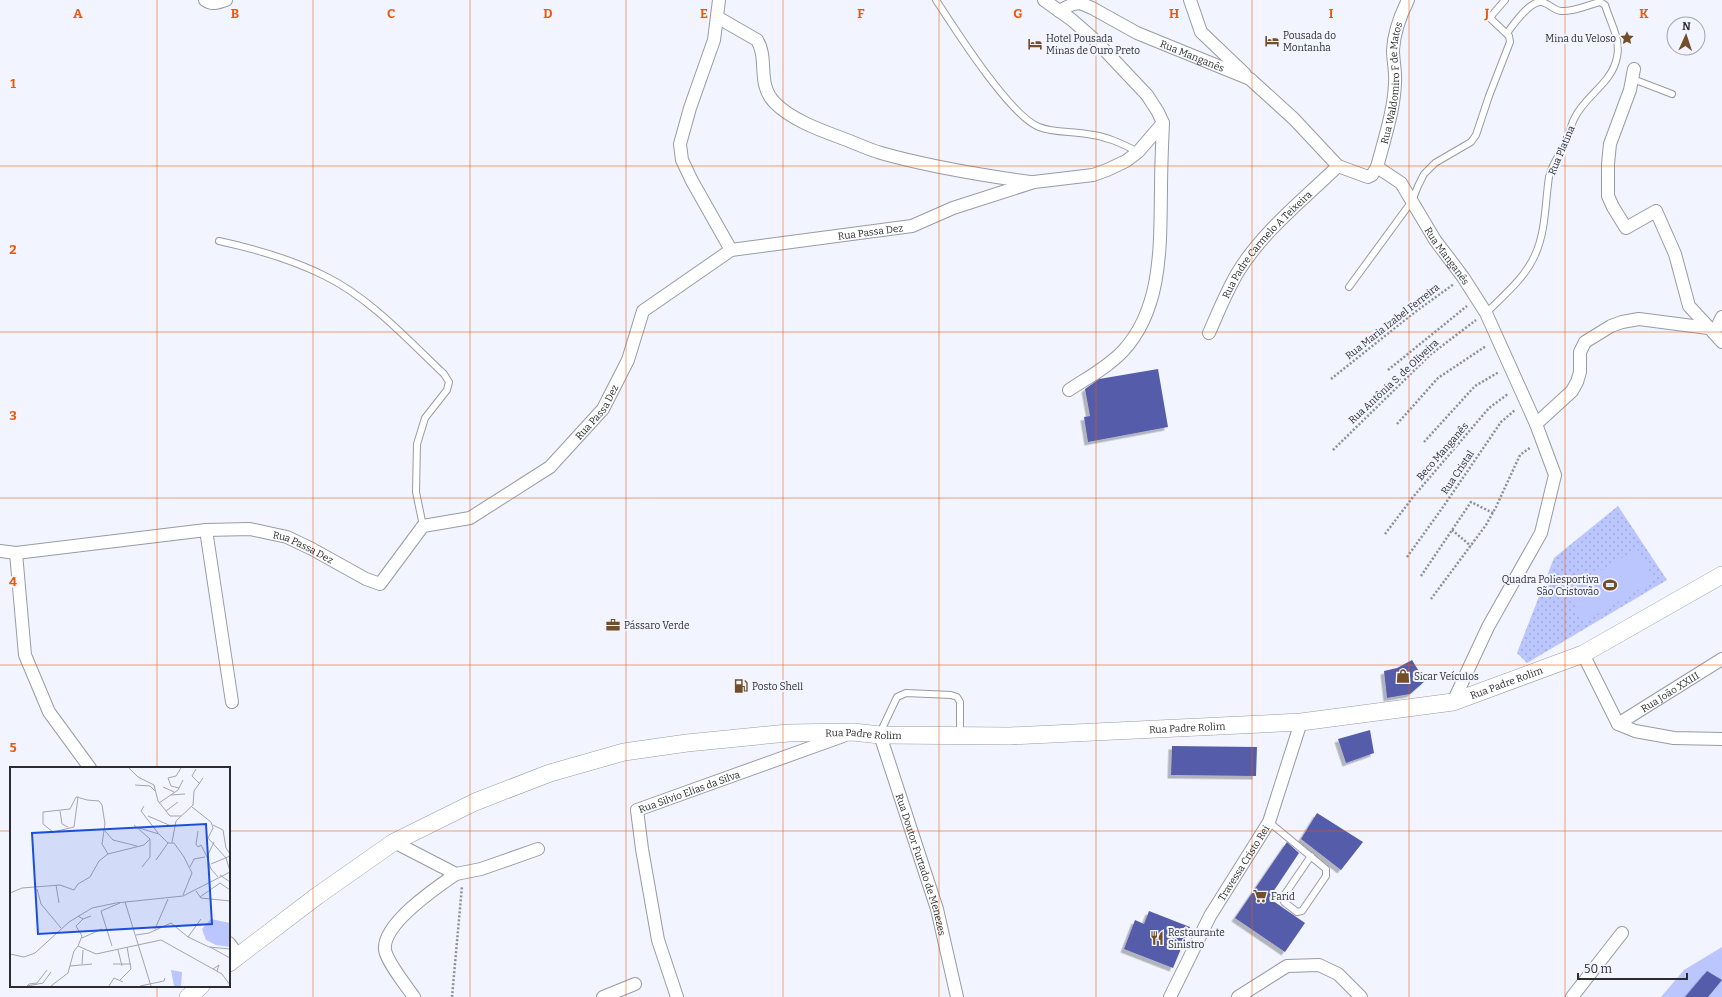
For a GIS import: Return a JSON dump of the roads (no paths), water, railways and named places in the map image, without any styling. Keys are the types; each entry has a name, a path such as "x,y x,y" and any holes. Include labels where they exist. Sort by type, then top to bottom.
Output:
{"main road":[{"name":"Rua Padre Rolim","path":"232,954 394,842 475,802 550,773 624,752 687,743 788,733 853,732 880,735 1018,736 1301,722 1453,702 1583,654 1722,575"},
{"path":"188,997 200,987"}],"street":[{"path":"205,0 209,3 215,3 226,0"},
{"path":"719,0 714,40 690,108 680,144 682,160 732,250"},
{"path":"1044,0 1059,10 1096,41 1147,95 1163,123 1159,246 1155,284 1151,302 1143,321 1123,351 1109,363 1069,390"},
{"path":"1190,0 1201,32 1250,79"},
{"name":"Rua Waldomiro F de Matos","path":"1377,167 1394,96 1394,38 1408,0"},
{"name":"Rua Manganês","path":"1059,10 1072,4 1080,3 1137,33 1250,79 1294,119 1338,166 1368,177 1372,175 1377,167 1401,183 1435,240 1463,277 1486,313 1536,424 1555,475 1541,533 1488,627 1453,702"},
{"path":"717,17 756,40 760,46 764,85 768,94 775,103 793,117 826,132 880,153 958,172 1034,182"},
{"path":"1634,74 1610,144 1607,182 1608,196 1626,228 1656,212 1675,254 1689,306 1715,334"},
{"name":"Rua Passa Dez","path":"0,551 16,553 206,530 250,529 287,537 366,579 380,584 423,526 470,518 550,467 603,409 628,360 643,311 732,250 912,226 953,208 1034,182 1093,175 1108,170 1126,161 1138,152 1163,123"},
{"name":"Rua Padre Carmelo A Teixeira","path":"1209,333 1229,289 1249,256 1267,234 1338,166"},
{"path":"1715,334 1722,317"},
{"path":"1536,424 1572,392 1580,372 1580,352 1585,342 1611,326 1639,319 1715,334"},
{"path":"206,530 232,702"},
{"path":"16,553 25,655 49,712 89,767"},
{"path":"1583,654 1618,724 1635,731 1674,738 1722,739"},
{"name":"Rua João XXIII","path":"1618,724 1722,659"},
{"name":"Travessa Cristo Rei","path":"1170,997 1210,916 1269,822 1301,722"},
{"name":"Rua Silvio Elias da Silva","path":"677,997 658,940 642,849 637,810 853,732"},
{"name":"Rua Doutor Furtado de Menezes","path":"880,735 937,909 957,997"},
{"path":"394,842 459,874"},
{"path":"414,997 387,956 386,944 397,924 416,903 459,874 481,869 538,849"},
{"path":"1572,997 1622,933"},
{"path":"1238,997 1287,966 1319,965 1338,974 1361,997"},
{"path":"603,997 635,984"}],"lane":[{"path":"936,0 1005,97 1028,121 1039,127 1050,130 1104,136 1116,140 1138,152"},
{"path":"1349,287 1412,201 1424,174 1435,163 1471,142 1476,135 1491,90 1510,42 1507,32 1491,19 1492,15 1505,0"},
{"path":"1507,32 1532,4 1540,1 1546,3 1554,9 1562,11 1586,7 1586,0"},
{"name":"Rua Platina","path":"1486,313 1523,274 1534,256 1545,217 1550,176 1558,155 1567,140 1574,119 1585,101 1598,90 1614,67 1618,47 1615,33 1606,8 1603,3 1600,2 1586,7"},
{"path":"1634,74 1672,94"},
{"path":"219,241 283,257 326,276 362,299 386,319 444,374 449,382 447,390 425,418 417,444 416,492 423,526"},
{"path":"880,735 897,697 906,693 951,695 957,697 960,702 960,735"},
{"path":"1269,822 1311,856 1326,869 1327,874 1302,911 1297,912 1284,902 1283,897 1311,856"}],"place":[{"name":"Mina du Veloso","path":"1627,38"},
{"name":"Pousada do Montanha","path":"1272,41"},
{"name":"Hotel Pousada Minas de Ouro Preto","path":"1035,44"},
{"name":"Quadra Poliesportiva São Cristovão","path":"1610,585"},
{"name":"Pássaro Verde","path":"613,625"},
{"name":"Sicar Veículos","path":"1403,676"},
{"name":"Posto Shell","path":"741,686"},
{"name":"Farid","path":"1260,896"},
{"name":"Restaurante Sinistro","path":"1157,938"}]}
